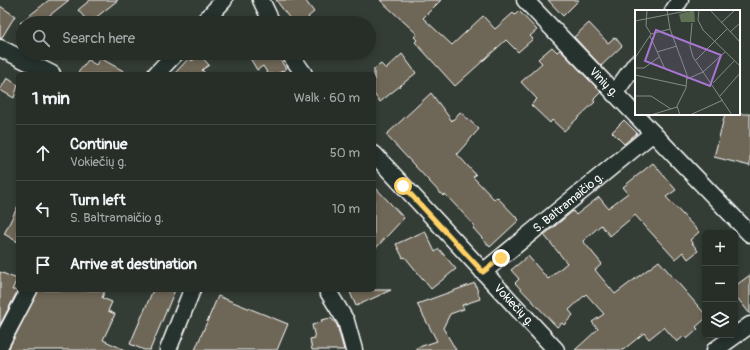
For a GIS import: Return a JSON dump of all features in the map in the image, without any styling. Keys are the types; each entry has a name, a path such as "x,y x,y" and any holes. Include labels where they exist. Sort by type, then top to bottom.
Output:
{"street":[{"path":"209,16 224,0"},
{"path":"261,0 269,16"},
{"name":"Vinių g.","path":"525,0 750,234"},
{"path":"674,10 680,0"},
{"path":"0,48 16,56"},
{"path":"24,60 48,72"},
{"path":"158,72 169,60"},
{"path":"294,60 303,72"},
{"path":"614,94 635,64"},
{"name":"S. Baltramaičio g.","path":"483,272 653,133"},
{"name":"Vokiečių g.","path":"376,156 556,350"},
{"path":"0,345 28,292"},
{"path":"168,350 191,292"},
{"path":"328,292 346,321 354,350"},
{"path":"715,350 750,325"}],"building":[{"path":"49,0 69,0 49,16 29,16"},
{"path":"90,0 118,0 98,16 83,16 78,10"},
{"path":"276,0 305,0 314,12 309,16 288,16"},
{"path":"380,0 441,0 423,18 452,45 483,16 495,29 513,13 515,15 519,11 537,30 530,36 533,39 518,52 506,40 455,86 415,42 417,40 414,37 417,34"},
{"path":"548,0 579,0 563,16"},
{"path":"0,6 15,16 1,39 0,39"},
{"path":"589,23 608,43 615,37 622,46 601,66 574,37"},
{"path":"552,47 557,52 560,50 601,92 593,100 595,102 564,131 552,120 550,123 531,105 537,99 521,82 542,63 538,59"},
{"path":"402,54 416,73 380,102 376,97 376,72 374,72 374,69 381,64 386,69"},
{"path":"88,60 96,65 99,60 104,60 125,72 79,72"},
{"path":"187,60 204,60 209,65 202,70 204,72 176,72"},
{"path":"251,60 280,60 286,69 281,72 267,72 263,66 257,70"},
{"path":"7,78 16,84 14,98 0,90"},
{"path":"431,93 452,121 460,112 479,129 457,154 476,175 473,177 494,199 497,197 519,220 490,247 473,228 475,226 445,194 443,196 386,135"},
{"path":"750,114 750,166 714,157 725,115"},
{"path":"624,120 637,133 624,144 612,132"},
{"path":"653,163 676,190 666,197 699,232 690,240 698,251 688,259 683,252 675,259 635,215 610,236 601,225 583,241 602,264 595,270 615,294 659,261 702,311 702,322 696,327 698,329 687,339 684,336 677,342 664,327 649,339 644,333 623,350 575,350 598,329 592,322 604,314 586,294 569,310 573,315 564,325 562,323 557,327 515,283 519,279 511,270 528,256 548,279 567,263 544,235 573,211 576,215 599,197 608,208 628,193 623,187"},
{"path":"376,188 404,218 376,248"},
{"path":"16,210 16,241 4,234"},
{"path":"425,231 435,252 439,249 456,269 431,289 405,257 403,258 396,244"},
{"path":"0,272 16,279 12,290 16,290 17,292 0,325"},
{"path":"750,275 750,314 738,299 738,284"},
{"path":"475,283 480,299 462,305 464,309 450,314 443,328 456,350 416,350 416,348 437,341 417,304"},
{"path":"376,290 391,290 356,306 350,292 376,292"},
{"path":"37,292 104,292 102,298 112,302 108,311 115,314 103,340 125,350 8,350"},
{"path":"152,292 174,292 150,350 144,350 130,344"},
{"path":"218,296 288,324 277,350 195,350"},
{"path":"331,318 337,325 344,350 312,350 310,339 315,338 312,325 322,322 321,320"}],"route":[{"path":"403,186 483,272 501,258"}]}
